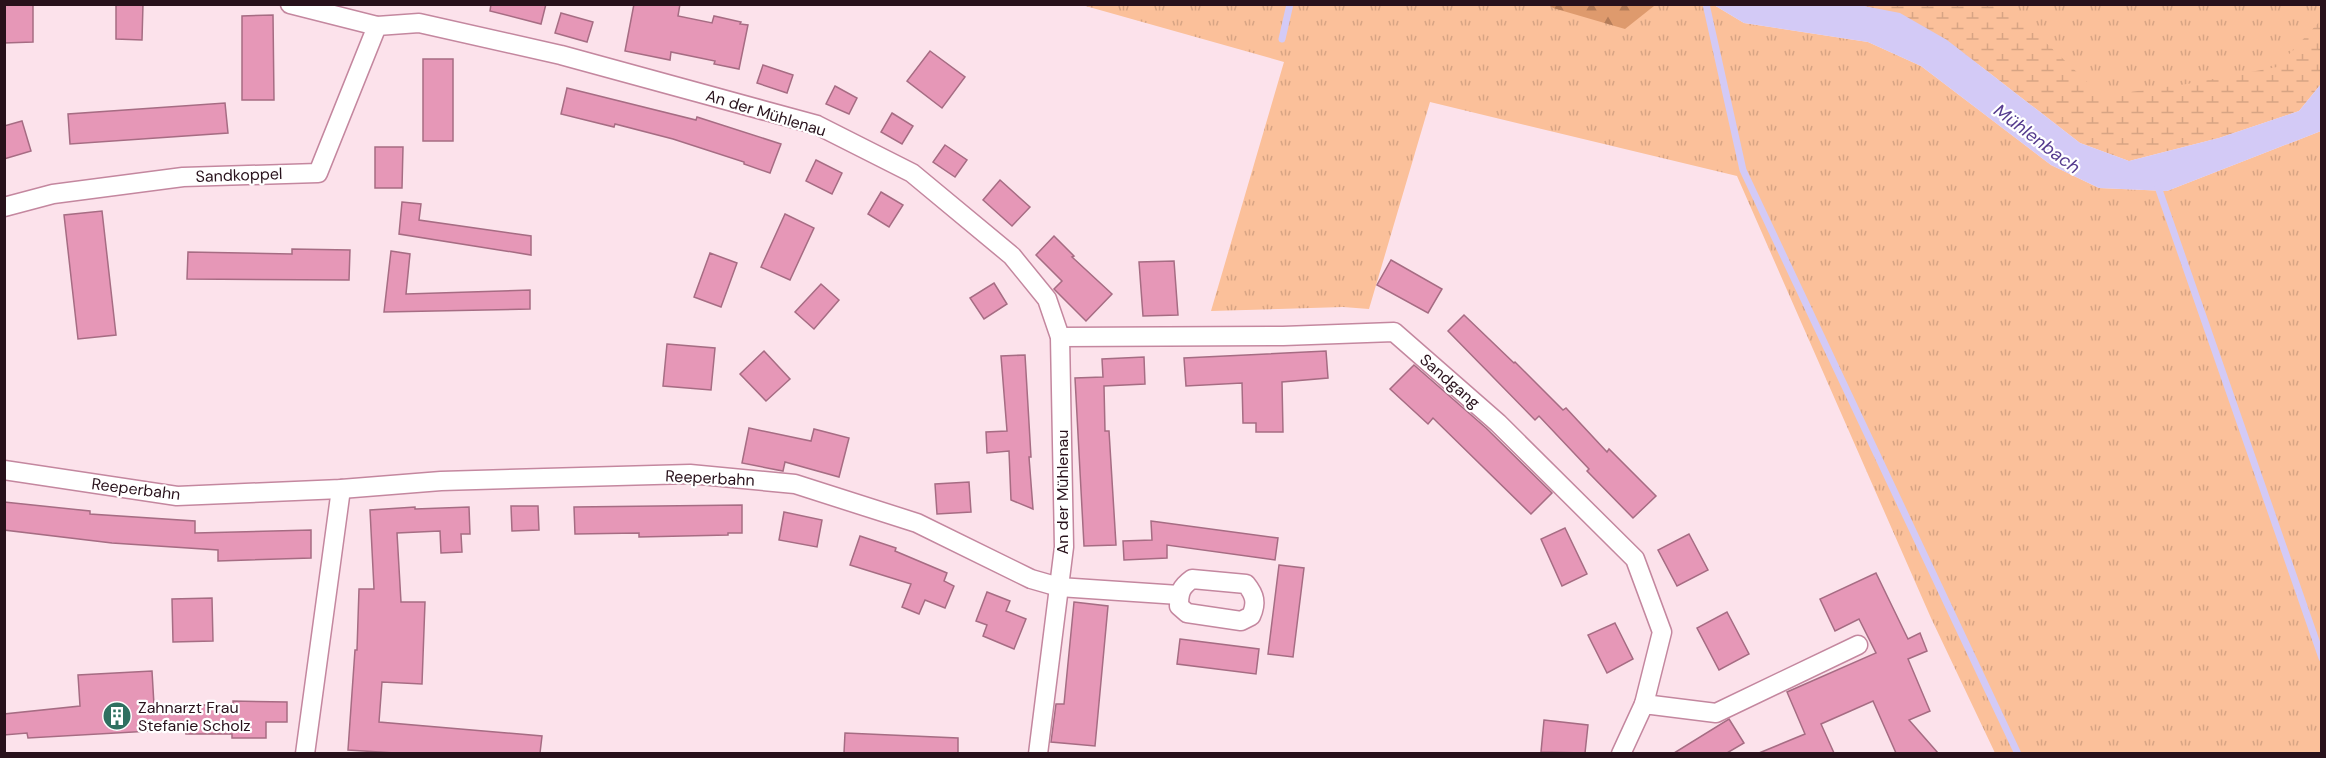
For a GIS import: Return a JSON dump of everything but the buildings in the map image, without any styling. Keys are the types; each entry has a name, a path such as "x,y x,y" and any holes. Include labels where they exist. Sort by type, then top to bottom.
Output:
{"street":[{"name":"An der Mühlenau","path":"290,4 376,26 419,23 561,55 817,125 912,173 1012,256 1047,299 1060,337 1064,547 1038,753"},
{"name":"Sandkoppel","path":"4,207 53,194 183,177 318,173 376,26"},
{"name":"Sandgang","path":"1060,337 1283,336 1394,332 1498,423 1635,558 1662,632 1644,704 1621,753"},
{"name":"Reeperbahn","path":"4,470 177,496 341,489 441,481 690,474 795,484 916,523 1031,579 1059,587"},
{"path":"305,753 341,489"},
{"path":"1059,587 1179,595"},
{"path":"1644,704 1716,712 1858,645"}],"green space":[{"path":"1082,5 1714,5 1744,23 1868,42 1921,66 2051,165 2099,188 2167,191 2321,131 2321,753 1995,753 1931,618 1737,176 1430,102 1369,309 1343,307 1211,311 1284,62"},
{"path":"1549,5 1653,5 1625,29"},
{"path":"1859,5 2321,5 2321,84 2129,161 1900,14"},
{"path":"1859,5 1990,5 2021,19 2102,96 2187,84 2277,67 2321,20 2321,84 2299,111 2219,138 2129,161 2080,143 1947,40 1900,14"}],"water":[{"name":"Mühlenbach","path":"1714,5 1859,5 1900,13 1947,40 2080,143 2129,161 2219,138 2299,111 2321,84 2321,131 2167,191 2099,188 2051,165 1921,66 1868,42 1744,23"}],"waterway":[{"path":"1282,39 1290,4"},
{"path":"1706,4 1743,170 2018,754"},
{"path":"2157,184 2322,658"}],"place":[{"name":"Zahnarzt Frau Stefanie Scholz","path":"117,716"}]}
